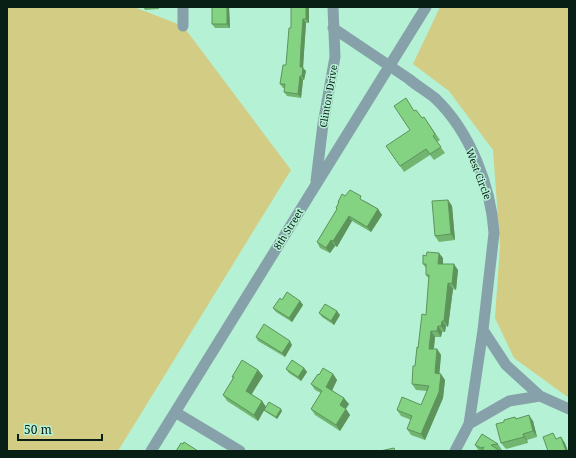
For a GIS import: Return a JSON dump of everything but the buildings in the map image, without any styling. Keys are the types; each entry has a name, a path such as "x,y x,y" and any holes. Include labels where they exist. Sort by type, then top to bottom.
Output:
{"street":[{"path":"183,7 183,26"},
{"name":"Clinton Drive","path":"315,185 323,124 335,57 333,7"},
{"name":"8th Street","path":"151,451 426,7"},
{"name":"West Circle","path":"333,28 390,66 434,98 461,130 488,192 494,233 483,330 468,424 455,451"},
{"path":"483,330 506,365 540,396 569,409"},
{"path":"468,424 509,401 540,396"},
{"path":"175,412 240,451"}],"shaded area":[{"path":"7,7 134,7 183,26 291,170 118,451 7,451"},
{"path":"440,7 569,7 569,398 514,358 495,318 500,246 493,150 449,91 413,64"}]}
